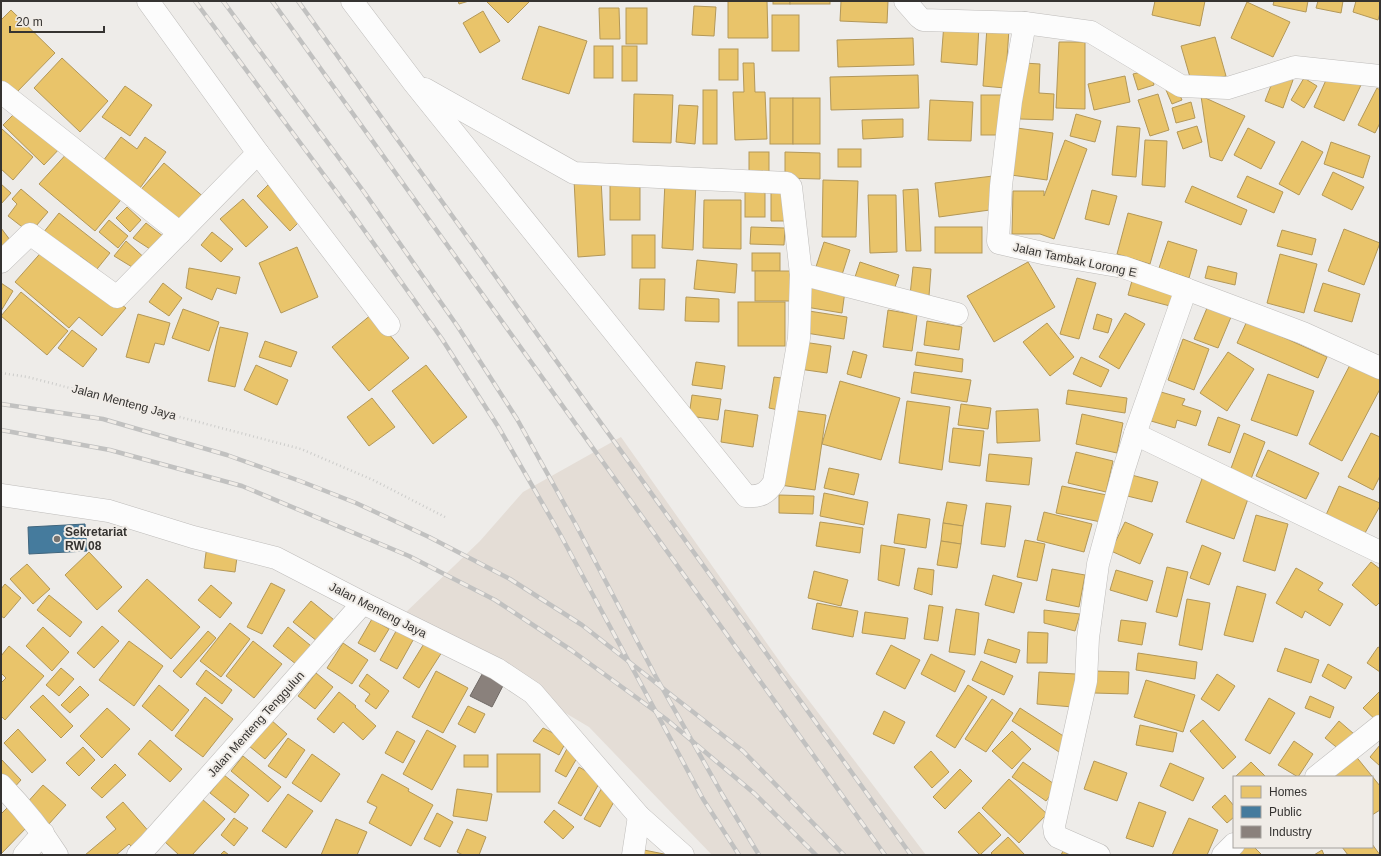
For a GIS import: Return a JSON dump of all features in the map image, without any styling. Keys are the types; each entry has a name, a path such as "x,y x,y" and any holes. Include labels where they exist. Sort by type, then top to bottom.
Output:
{"street":[{"path":"148,1 258,153 389,325"},
{"path":"352,1 414,83 746,496 756,497 770,489 774,482 799,338 802,274 791,187 788,183 574,173 414,83"},
{"path":"905,1 923,20 1025,23 1091,32 1181,86 1228,88 1295,67 1380,76"},
{"name":"Jalan Tambak Lorong E","path":"1025,23 1011,101 1001,186 999,243 1048,254 1123,267 1303,333 1380,368"},
{"path":"1,92 180,233"},
{"path":"1,262 30,234 117,297 258,153"},
{"path":"802,274 957,314"},
{"path":"1099,855 1058,837 1055,833 1054,826 1086,681 1088,638 1098,564 1135,434 1186,289"},
{"path":"1135,434 1380,552"},
{"name":"Jalan Menteng Jaya","path":"1,495 109,511 193,537 276,558 497,669 533,693 639,816 683,855"},
{"name":"Jalan Menteng Tenggulun","path":"149,851 363,603"},
{"path":"1317,776 1380,726"},
{"path":"1,785 43,833 57,855"},
{"path":"633,855 639,816"},
{"path":"24,855 43,833"},
{"path":"1223,855 1233,845"}],"path":[{"name":"Jalan Menteng Jaya","path":"1,373 28,377 301,449 373,480 446,517"}],"shaded area":[{"path":"621,437 785,669 926,855 712,855 589,727 402,616 480,541 523,492"}],"building: Homes":[{"path":"458,1 469,1 459,4"},
{"path":"486,1 530,1 508,23"},
{"path":"728,1 767,1 768,38 728,38"},
{"path":"773,1 790,1 790,4 773,4"},
{"path":"790,1 830,1 830,4 790,4"},
{"path":"841,1 888,1 887,23 840,21"},
{"path":"1155,1 1205,1 1200,26 1152,15"},
{"path":"1274,1 1308,1 1306,12 1273,5"},
{"path":"1318,1 1343,1 1341,13 1316,8"},
{"path":"1356,1 1380,1 1380,13 1378,20 1353,12"},
{"path":"1247,2 1290,22 1273,57 1231,38"},
{"path":"694,6 716,7 714,36 692,35"},
{"path":"599,8 619,8 620,39 600,39"},
{"path":"626,8 647,8 647,44 626,44"},
{"path":"11,10 55,53 14,95 1,83 1,20"},
{"path":"483,11 500,41 480,53 463,23"},
{"path":"772,15 799,15 799,51 772,51"},
{"path":"944,23 979,25 977,65 941,62"},
{"path":"539,26 587,41 569,94 522,79"},
{"path":"987,27 1009,29 1005,88 983,86"},
{"path":"1215,37 1226,76 1192,84 1181,46"},
{"path":"913,38 914,65 838,67 837,40"},
{"path":"1059,42 1085,42 1085,109 1056,108"},
{"path":"594,46 613,46 613,78 594,78"},
{"path":"622,46 637,46 637,81 622,81"},
{"path":"719,49 738,49 738,80 719,80"},
{"path":"62,58 108,101 80,132 34,88"},
{"path":"743,63 754,63 755,92 765,92 767,139 735,140 733,92 744,92"},
{"path":"1024,63 1040,64 1039,93 1054,94 1053,120 1020,119"},
{"path":"1150,70 1154,85 1138,90 1133,74"},
{"path":"1330,71 1361,85 1344,121 1314,107"},
{"path":"1276,73 1293,80 1283,108 1265,101"},
{"path":"918,75 919,108 831,110 830,77"},
{"path":"1125,76 1130,102 1094,110 1088,84"},
{"path":"1304,78 1317,86 1304,108 1291,100"},
{"path":"125,86 152,105 130,136 102,117"},
{"path":"1176,86 1182,100 1172,104 1166,90"},
{"path":"1377,88 1380,90 1380,123 1375,133 1358,125"},
{"path":"703,90 717,90 717,144 703,144"},
{"path":"634,94 673,95 671,143 633,142"},
{"path":"1158,94 1169,130 1150,136 1138,100"},
{"path":"981,95 1004,95 1004,135 981,135"},
{"path":"1201,96 1245,116 1222,161 1210,157"},
{"path":"770,98 793,98 793,144 770,144"},
{"path":"793,98 820,98 820,144 793,144"},
{"path":"930,100 973,102 971,141 928,140"},
{"path":"1191,102 1195,118 1176,123 1172,108"},
{"path":"679,105 698,106 695,144 676,142"},
{"path":"18,110 63,145 44,165 3,125"},
{"path":"1076,114 1101,121 1095,142 1070,136"},
{"path":"903,119 903,137 863,139 862,120"},
{"path":"1117,126 1140,128 1136,177 1112,175"},
{"path":"1197,126 1202,142 1183,149 1177,132"},
{"path":"1017,128 1053,133 1047,180 1011,175"},
{"path":"1248,128 1275,142 1261,169 1234,155"},
{"path":"2,129 33,157 13,180 1,169"},
{"path":"121,137 137,149 145,137 166,152 140,188 103,161"},
{"path":"1065,140 1087,149 1054,239 1040,234 1012,234 1013,191 1044,191 1044,196"},
{"path":"1145,140 1167,141 1165,187 1142,185"},
{"path":"1302,141 1323,152 1299,195 1279,184"},
{"path":"1331,142 1370,156 1363,178 1324,164"},
{"path":"838,149 861,149 861,167 838,167"},
{"path":"70,150 125,195 95,231 39,184"},
{"path":"749,152 769,152 769,177 749,177"},
{"path":"785,152 820,153 820,179 785,178"},
{"path":"164,163 206,199 181,222 138,193"},
{"path":"1333,172 1364,187 1352,210 1322,195"},
{"path":"993,176 997,209 939,217 935,183"},
{"path":"1247,176 1283,192 1274,213 1237,197"},
{"path":"601,179 605,255 578,257 574,180"},
{"path":"823,180 858,181 856,237 822,237"},
{"path":"665,181 696,182 693,250 662,248"},
{"path":"1,184 11,193 1,204"},
{"path":"610,184 640,184 640,220 610,220"},
{"path":"268,185 301,220 290,231 257,196"},
{"path":"1192,186 1247,210 1241,225 1185,202"},
{"path":"745,187 765,187 765,217 745,217"},
{"path":"21,189 48,212 30,233 8,216 17,204 12,199"},
{"path":"918,189 921,251 906,251 903,190"},
{"path":"1092,190 1117,196 1109,225 1085,219"},
{"path":"771,191 787,191 786,221 771,221"},
{"path":"868,195 896,195 897,252 870,253"},
{"path":"243,199 268,227 246,247 220,219"},
{"path":"704,200 741,200 741,249 703,248"},
{"path":"127,207 141,220 130,232 116,218"},
{"path":"59,213 110,253 97,269 80,256 76,260 43,233"},
{"path":"1128,213 1162,222 1150,264 1117,254"},
{"path":"109,220 128,236 118,248 99,232"},
{"path":"146,223 168,240 153,251 133,238"},
{"path":"751,227 785,228 784,245 750,244"},
{"path":"935,227 982,227 982,253 935,253"},
{"path":"1,228 13,244 1,255"},
{"path":"1344,229 1380,243 1364,285 1328,271"},
{"path":"1282,230 1316,239 1312,255 1277,246"},
{"path":"212,232 233,249 221,262 201,245"},
{"path":"632,235 655,235 655,268 632,268"},
{"path":"126,241 148,261 137,270 114,256"},
{"path":"1168,241 1197,250 1189,278 1159,268"},
{"path":"824,242 850,250 840,281 814,273"},
{"path":"297,247 318,297 281,313 259,263"},
{"path":"45,248 126,308 102,336 79,317 69,328 15,282"},
{"path":"752,253 780,253 780,271 752,271"},
{"path":"1280,254 1317,264 1304,313 1267,303"},
{"path":"697,260 737,264 735,293 694,289"},
{"path":"860,262 899,275 893,293 854,280"},
{"path":"1028,262 1055,307 994,342 967,296"},
{"path":"1208,266 1237,273 1235,285 1205,278"},
{"path":"913,267 931,269 929,296 910,295"},
{"path":"189,268 240,277 236,294 217,288 212,300 186,288"},
{"path":"755,271 796,271 796,301 755,301"},
{"path":"1133,277 1175,289 1170,306 1128,295"},
{"path":"1077,278 1096,283 1079,339 1060,334"},
{"path":"640,279 665,279 664,310 639,309"},
{"path":"1,283 13,291 1,311"},
{"path":"163,283 182,298 169,316 149,302"},
{"path":"1323,283 1360,294 1352,322 1314,311"},
{"path":"809,286 845,291 842,313 806,307"},
{"path":"21,292 68,331 47,355 1,316"},
{"path":"686,297 719,299 719,322 685,321"},
{"path":"738,302 785,302 785,346 738,346"},
{"path":"1207,308 1231,317 1218,348 1194,339"},
{"path":"183,309 219,322 209,351 172,338"},
{"path":"888,310 917,315 912,351 883,347"},
{"path":"809,311 847,317 844,339 806,333"},
{"path":"1125,313 1145,324 1119,369 1099,357"},
{"path":"138,314 170,323 164,345 155,343 149,363 126,357"},
{"path":"372,314 409,358 369,391 332,347"},
{"path":"1097,314 1112,319 1108,333 1093,329"},
{"path":"927,321 962,327 959,350 924,345"},
{"path":"1247,321 1327,357 1318,378 1237,343"},
{"path":"1047,323 1074,357 1050,376 1023,342"},
{"path":"220,327 248,333 235,387 208,381"},
{"path":"72,330 97,349 83,367 58,348"},
{"path":"1183,339 1209,349 1194,390 1168,380"},
{"path":"265,341 297,352 291,367 259,357"},
{"path":"803,342 831,346 827,373 799,369"},
{"path":"853,351 867,355 861,378 847,374"},
{"path":"917,352 963,359 962,372 915,365"},
{"path":"1228,352 1254,369 1227,411 1200,393"},
{"path":"1081,357 1109,370 1101,387 1073,374"},
{"path":"1352,361 1380,376 1380,389 1342,461 1309,444"},
{"path":"696,362 725,366 722,389 692,385"},
{"path":"256,365 288,380 277,405 244,390"},
{"path":"426,365 467,417 433,444 392,391"},
{"path":"914,372 971,380 967,402 911,393"},
{"path":"1268,374 1314,391 1297,436 1251,420"},
{"path":"774,377 789,379 783,411 769,408"},
{"path":"840,381 900,398 881,460 822,444"},
{"path":"1068,390 1127,398 1125,413 1066,404"},
{"path":"1161,392 1185,399 1182,405 1201,411 1196,426 1177,420 1175,428 1151,421"},
{"path":"692,395 721,399 718,420 689,416"},
{"path":"372,398 395,427 369,446 347,417"},
{"path":"907,401 950,407 942,470 899,463"},
{"path":"961,404 991,408 988,429 958,425"},
{"path":"1038,409 1040,441 997,443 996,411"},
{"path":"725,410 758,415 753,447 721,442"},
{"path":"791,410 826,415 815,490 780,485"},
{"path":"1082,414 1123,423 1117,453 1076,444"},
{"path":"1218,417 1240,425 1230,453 1208,445"},
{"path":"953,428 984,431 980,466 949,462"},
{"path":"1244,433 1265,442 1251,479 1230,471"},
{"path":"1371,433 1380,437 1380,476 1373,490 1348,477"},
{"path":"1268,450 1319,473 1306,499 1256,476"},
{"path":"1076,452 1113,461 1106,492 1068,483"},
{"path":"989,454 1032,458 1029,485 986,481"},
{"path":"829,468 859,474 854,495 824,488"},
{"path":"1124,473 1158,482 1152,502 1119,494"},
{"path":"1203,476 1250,493 1234,539 1186,522"},
{"path":"1062,486 1107,495 1101,522 1056,513"},
{"path":"1339,486 1380,503 1380,506 1365,533 1326,515"},
{"path":"824,493 868,502 864,525 820,516"},
{"path":"779,495 814,496 813,514 779,513"},
{"path":"947,502 967,505 963,526 943,523"},
{"path":"986,503 1011,506 1005,547 981,544"},
{"path":"1044,512 1092,524 1084,552 1037,540"},
{"path":"898,514 930,519 926,548 894,543"},
{"path":"1256,515 1288,524 1275,571 1243,561"},
{"path":"820,522 863,528 860,553 816,546"},
{"path":"1125,522 1153,534 1140,564 1111,551"},
{"path":"943,523 963,526 961,544 941,541"},
{"path":"1025,540 1045,544 1037,581 1017,577"},
{"path":"941,541 961,544 957,568 937,565"},
{"path":"207,545 238,550 235,572 204,568"},
{"path":"881,545 905,549 899,586 878,580"},
{"path":"1202,545 1221,553 1209,585 1190,578"},
{"path":"89,552 122,587 97,610 65,575"},
{"path":"1371,562 1380,569 1380,602 1376,606 1352,585"},
{"path":"27,564 50,589 33,604 10,579"},
{"path":"1167,567 1188,572 1177,617 1156,612"},
{"path":"918,568 934,570 932,595 914,589"},
{"path":"1296,568 1323,583 1318,590 1343,604 1330,626 1305,611 1302,618 1276,603"},
{"path":"1052,569 1085,575 1079,607 1046,600"},
{"path":"1116,570 1153,581 1147,601 1110,590"},
{"path":"814,571 848,580 841,606 808,598"},
{"path":"993,575 1022,583 1014,613 985,605"},
{"path":"147,579 200,627 171,659 118,611"},
{"path":"271,583 285,590 262,634 247,627"},
{"path":"5,584 21,598 4,618 1,616 1,589"},
{"path":"211,585 232,603 220,618 198,600"},
{"path":"1237,586 1266,594 1253,642 1224,635"},
{"path":"49,595 82,622 70,637 37,610"},
{"path":"1187,599 1210,603 1202,650 1179,645"},
{"path":"311,601 339,624 322,645 293,622"},
{"path":"817,603 858,611 853,637 812,629"},
{"path":"929,605 943,607 938,641 924,639"},
{"path":"956,609 979,613 975,655 949,652"},
{"path":"1044,610 1080,614 1075,631 1044,623"},
{"path":"865,612 908,618 905,639 862,633"},
{"path":"372,619 389,629 375,652 358,643"},
{"path":"1121,620 1146,623 1142,645 1118,641"},
{"path":"230,623 250,639 221,677 200,661"},
{"path":"400,624 417,633 397,669 380,660"},
{"path":"102,626 119,641 94,668 77,653"},
{"path":"43,627 69,652 52,671 26,646"},
{"path":"288,627 316,650 301,668 273,646"},
{"path":"208,631 216,638 181,678 173,671"},
{"path":"1028,632 1048,633 1047,663 1027,663"},
{"path":"988,639 1020,650 1016,663 984,653"},
{"path":"129,641 163,666 134,706 99,680"},
{"path":"253,641 282,664 254,698 226,676"},
{"path":"425,642 442,652 419,688 403,678"},
{"path":"343,643 368,660 352,684 327,668"},
{"path":"891,645 920,660 905,689 876,674"},
{"path":"9,646 44,676 5,720 1,716 1,683 6,678 1,673 1,656"},
{"path":"1378,647 1380,648 1380,672 1367,663"},
{"path":"1285,648 1319,660 1311,683 1277,671"},
{"path":"1138,653 1197,662 1195,679 1136,670"},
{"path":"931,654 965,671 955,692 921,674"},
{"path":"981,661 1013,676 1004,695 972,680"},
{"path":"1328,664 1352,677 1345,689 1322,676"},
{"path":"61,668 74,679 59,696 46,685"},
{"path":"206,670 232,690 222,704 196,684"},
{"path":"436,671 468,688 443,733 412,717"},
{"path":"1095,671 1129,672 1128,694 1094,693"},
{"path":"1039,672 1076,674 1073,707 1037,704"},
{"path":"316,673 333,687 315,709 298,696"},
{"path":"367,674 389,691 376,709 365,701 370,694 359,686"},
{"path":"1217,674 1235,686 1219,711 1201,699"},
{"path":"1146,680 1195,695 1183,732 1134,717"},
{"path":"159,685 189,710 172,731 142,706"},
{"path":"968,685 987,697 955,748 936,736"},
{"path":"80,686 89,695 70,713 61,705"},
{"path":"1380,691 1380,721 1379,723 1363,708"},
{"path":"339,692 376,726 363,740 343,722 334,733 317,719"},
{"path":"43,695 73,726 61,738 30,707"},
{"path":"1310,696 1334,707 1330,718 1305,708"},
{"path":"205,697 233,719 203,757 175,736"},
{"path":"1269,698 1295,713 1270,754 1245,740"},
{"path":"992,699 1013,713 986,752 965,739"},
{"path":"468,706 485,714 475,733 458,724"},
{"path":"107,708 130,729 102,758 80,736"},
{"path":"1020,708 1068,739 1059,752 1012,721"},
{"path":"884,711 905,722 894,744 873,734"},
{"path":"271,720 287,734 265,759 249,746"},
{"path":"1203,720 1236,757 1223,769 1190,731"},
{"path":"1339,721 1354,734 1340,750 1325,738"},
{"path":"1140,725 1177,733 1173,752 1136,745"},
{"path":"543,728 567,740 559,755 533,741"},
{"path":"18,729 46,760 32,773 4,743"},
{"path":"427,730 456,746 432,790 403,774"},
{"path":"397,731 415,741 403,763 385,753"},
{"path":"1012,731 1031,749 1012,769 992,751"},
{"path":"288,738 305,750 286,778 268,766"},
{"path":"150,740 182,769 170,782 138,754"},
{"path":"1294,741 1313,754 1299,776 1278,765"},
{"path":"569,745 581,751 566,777 555,771"},
{"path":"1380,745 1380,766 1370,757"},
{"path":"83,747 95,760 79,776 66,763"},
{"path":"931,751 949,772 932,788 914,767"},
{"path":"312,754 340,774 321,802 292,783"},
{"path":"497,754 540,754 540,792 497,792"},
{"path":"1354,754 1372,776 1335,776"},
{"path":"464,755 488,755 488,767 464,767"},
{"path":"243,756 281,787 268,802 231,771"},
{"path":"1,759 21,780 12,790 1,779"},
{"path":"1094,761 1127,773 1117,801 1084,789"},
{"path":"1023,762 1057,786 1046,801 1012,777"},
{"path":"1251,762 1265,776 1236,776"},
{"path":"1170,763 1204,778 1193,801 1160,786"},
{"path":"115,764 126,775 102,798 91,788"},
{"path":"579,767 601,780 581,816 558,803"},
{"path":"960,769 972,781 945,809 933,797"},
{"path":"382,774 409,789 408,791 433,805 411,846 369,823 377,807 367,802"},
{"path":"224,775 249,795 235,813 210,793"},
{"path":"1373,777 1380,786 1380,810 1373,814"},
{"path":"1009,779 1047,814 1019,843 982,808"},
{"path":"43,785 66,805 48,825 25,805"},
{"path":"603,786 616,798 600,827 584,819"},
{"path":"457,789 492,794 487,821 453,816"},
{"path":"288,794 313,811 286,848 262,831"},
{"path":"1225,795 1233,805 1233,818 1227,823 1212,807"},
{"path":"202,799 225,819 192,855 179,855 164,841"},
{"path":"123,802 151,834 134,849 129,844 116,855 85,855 116,829 106,817"},
{"path":"1139,802 1166,812 1153,847 1126,838"},
{"path":"8,807 28,826 1,854 1,814"},
{"path":"554,810 574,827 563,839 544,822"},
{"path":"979,812 1001,835 980,855 958,832"},
{"path":"437,813 453,822 440,847 424,839"},
{"path":"234,818 248,828 234,846 221,835"},
{"path":"1189,818 1218,830 1207,855 1172,855"},
{"path":"336,819 367,832 357,855 321,855"},
{"path":"467,829 486,837 479,855 463,855 457,852"},
{"path":"1008,837 1025,855 993,855 991,853"},
{"path":"1373,845 1380,855 1348,855 1343,848 1373,848"},
{"path":"1242,848 1255,848 1262,855 1234,855"},
{"path":"639,849 669,855 638,855"},
{"path":"1322,850 1324,855 1314,855"},
{"path":"224,851 229,855 220,855"},
{"path":"1063,851 1070,855 1061,855"}],"building: Public":[{"name":"Sekretariat RW 08","path":"85,524 87,551 29,554 28,527"}],"building: Industry":[{"path":"486,667 507,678 492,707 470,696"}],"railway":[{"path":"195,1 344,202 442,339 499,428 560,534 703,799 739,855"},
{"path":"223,1 364,192 458,327 517,419 576,525 656,677 722,794 759,855"},
{"path":"272,1 885,855"},
{"path":"298,1 911,855"},
{"path":"1,404 103,419 227,455 356,503 429,537 510,579 582,625 743,751 844,855"},
{"path":"1,430 110,450 242,486 409,556 495,600 571,650 666,719 755,794 816,855"}],"place":[{"name":"Sekretariat RW 08","path":"57,539"}]}
